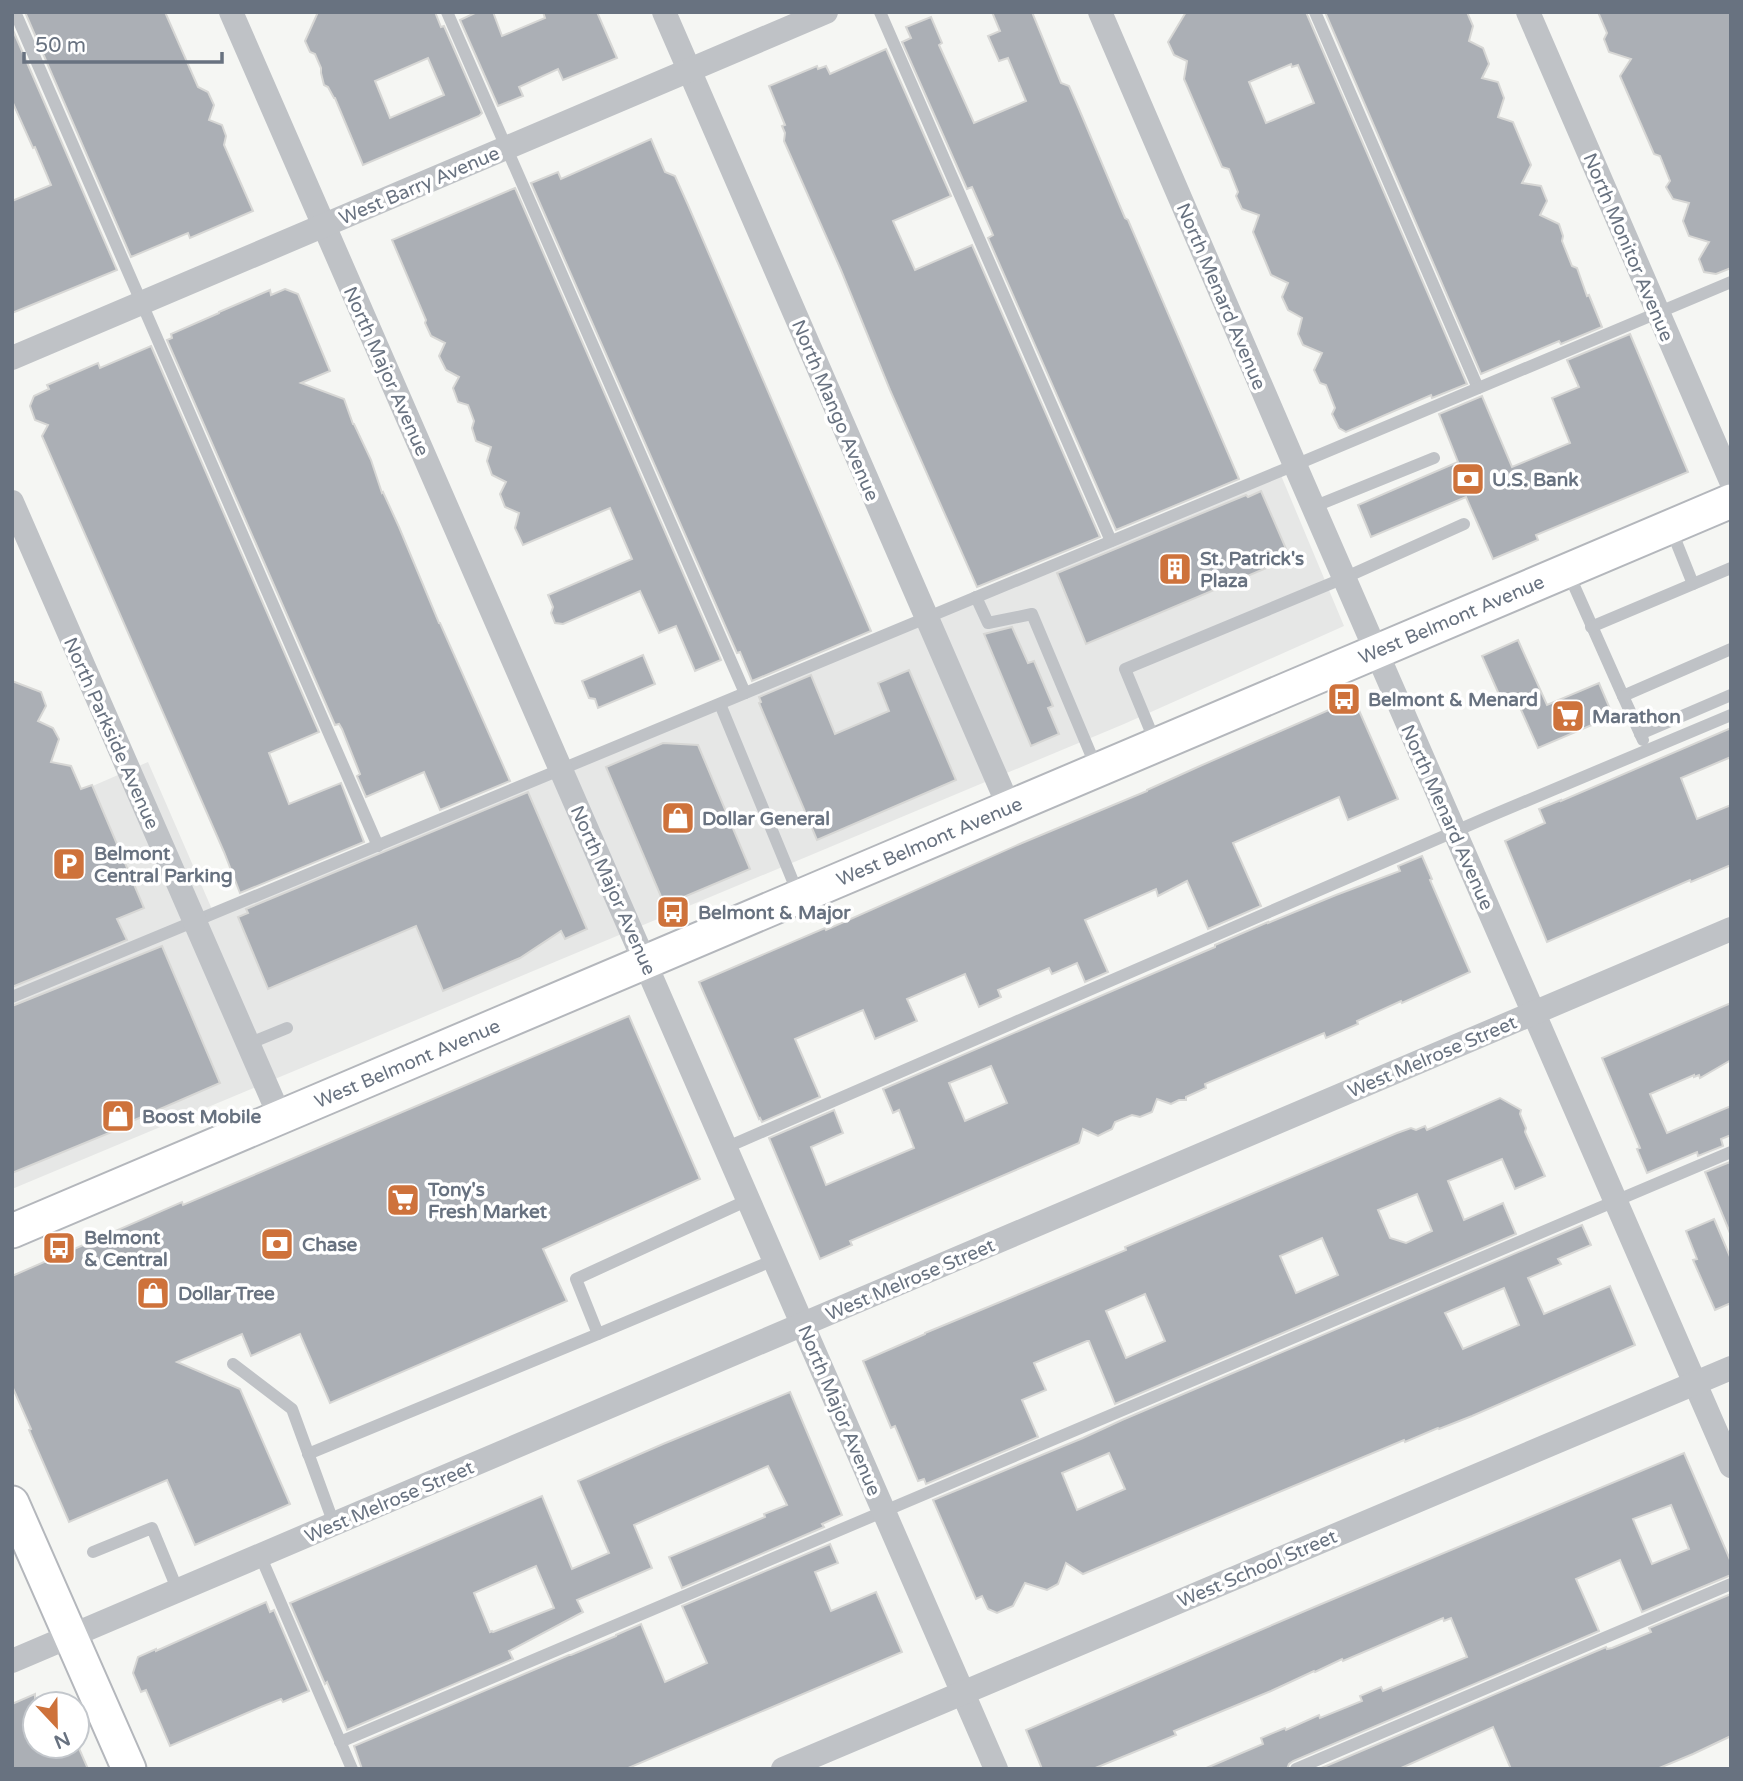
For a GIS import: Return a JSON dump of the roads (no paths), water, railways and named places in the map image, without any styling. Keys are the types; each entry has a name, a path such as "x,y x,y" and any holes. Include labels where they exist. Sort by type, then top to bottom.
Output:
{"main road":[{"name":"West Belmont Avenue","path":"12,1231 1731,501"},
{"path":"15,1515 129,1769"}],"street":[{"name":"North Major Avenue","path":"232,12 996,1769"},
{"name":"North Mango Avenue","path":"664,12 1009,807"},
{"name":"West Barry Avenue","path":"12,358 826,12"},
{"name":"North Menard Avenue","path":"1100,12 1294,465 1731,1466"},
{"name":"North Monitor Avenue","path":"1528,12 1731,481"},
{"name":"North Parkside Avenue","path":"12,502 280,1117"},
{"name":"West Melrose Street","path":"12,1661 1731,929"},
{"name":"West School Street","path":"783,1769 1731,1367"}],"lane":[{"path":"15,12 378,845"},
{"path":"447,12 746,693"},
{"path":"880,12 1111,541"},
{"path":"1315,12 1478,388"},
{"path":"12,997 1731,282"},
{"path":"1313,507 1434,458"},
{"path":"1156,744 1125,669 1344,578 1464,524"},
{"path":"1670,527 1693,584"},
{"path":"1591,627 1731,568"},
{"path":"1567,570 1647,750"},
{"path":"976,597 988,623 1032,614 1097,769"},
{"path":"1623,696 1731,649"},
{"path":"1640,734 1731,695"},
{"path":"720,704 800,896"},
{"path":"725,1148 1731,715"},
{"path":"248,1044 287,1028"},
{"path":"340,1742 1731,1152"},
{"path":"598,1334 576,1279 748,1200"},
{"path":"308,1454 774,1260"},
{"path":"233,1364 292,1409 334,1524"},
{"path":"93,1552 152,1528 178,1591"},
{"path":"260,1555 352,1769"},
{"path":"1296,1769 1731,1584"}],"place":[{"name":"U.S. Bank","path":"1468,479"},
{"name":"St. Patrick's Plaza","path":"1175,569"},
{"name":"Belmont & Menard","path":"1344,699"},
{"name":"Marathon","path":"1568,716"},
{"name":"Dollar General","path":"678,818"},
{"name":"Belmont Central Parking","path":"69,864"},
{"name":"Belmont & Major","path":"673,912"},
{"name":"Boost Mobile","path":"118,1116"},
{"name":"Tony's Fresh Market","path":"403,1200"},
{"name":"Chase","path":"277,1244"},
{"name":"Belmont & Central","path":"59,1248"},
{"name":"Dollar Tree","path":"153,1293"}]}
